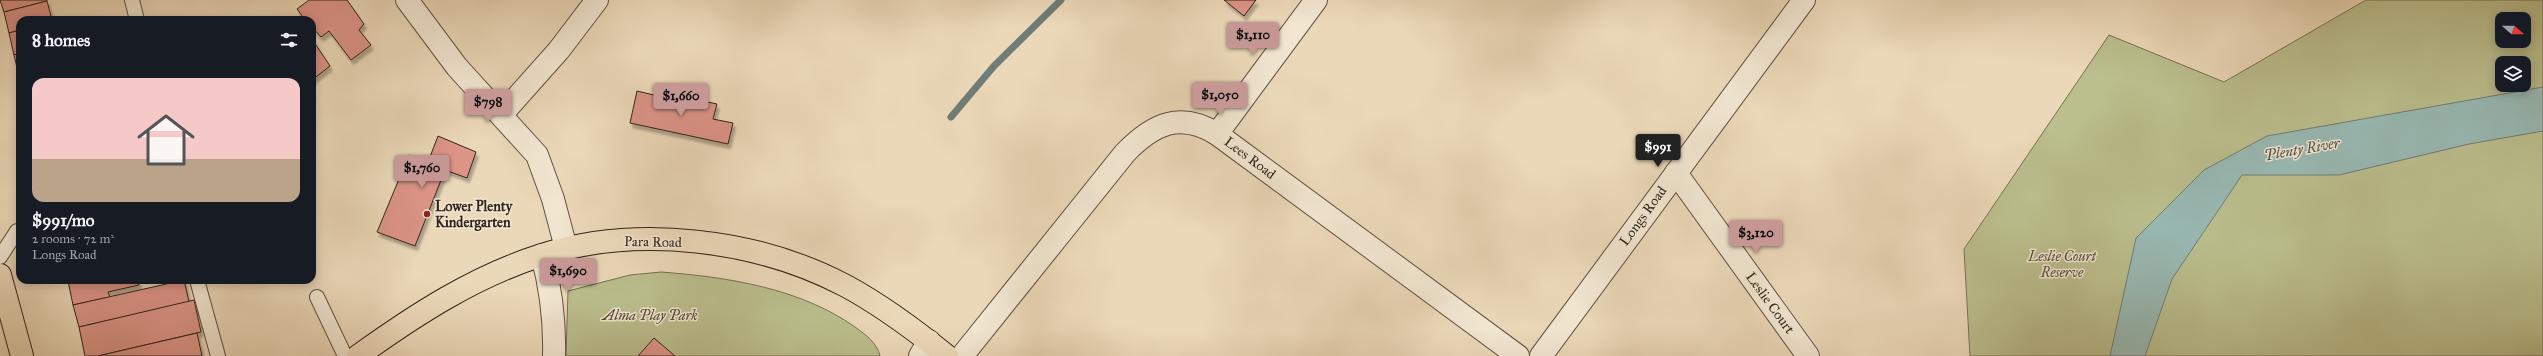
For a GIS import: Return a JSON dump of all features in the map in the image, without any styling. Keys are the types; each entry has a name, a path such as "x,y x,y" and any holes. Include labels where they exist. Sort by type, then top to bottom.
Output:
{"main road":[{"name":"Para Road","path":"358,356 428,308 470,284 542,255 566,248 614,242 664,240 702,243 762,253 789,262 844,285 895,316 924,349 947,356"},
{"path":"0,275 22,356"}],"street":[{"path":"407,0 457,67 502,114 537,155 553,199 566,248"},
{"path":"502,114 559,50 597,0"},
{"path":"1217,134 1316,0"},
{"name":"Longs Road","path":"1541,356 1804,0"},
{"name":"Lees Road","path":"962,356 1138,140 1151,130 1181,122 1202,125 1217,134 1518,356"},
{"name":"Leslie Court","path":"1676,173 1808,356"},
{"path":"542,255 548,277 554,316 554,356"}],"lane":[{"path":"132,0 136,16"},
{"path":"0,257 16,233"},
{"path":"198,284 218,356"},
{"path":"317,297 345,356"}],"green space":[{"name":"Leslie Court Reserve","path":"2366,0 2543,0 2543,356 1970,356 1964,249 2109,35 2224,82"},
{"name":"Alma Play Park","path":"661,272 737,281 787,294 811,303 834,314 863,333 874,343 880,356 566,356 568,291 630,275"}],"water":[{"name":"Plenty River","path":"2543,87 2543,131 2469,144 2339,175 2242,175 2172,279 2145,356 2110,356 2136,238 2204,170 2267,136 2515,92 2531,92 2531,89"}],"building":[{"path":"0,0 47,0 47,1 4,12"},
{"path":"309,0 347,0 364,24 359,30 371,45 351,60 329,31 321,37 316,31 316,16 302,16 297,9"},
{"path":"1224,0 1256,0 1244,16"},
{"path":"47,1 51,16 16,16 16,31 9,33 4,12"},
{"path":"16,31 16,54 14,55 9,33"},
{"path":"316,45 330,66 316,77"},
{"path":"637,91 679,101 680,96 717,104 713,119 733,123 728,144 630,123"},
{"path":"438,136 476,152 467,178 445,170 415,246 377,232 409,155 428,162"},
{"path":"69,284 139,284 108,292 110,297 73,305"},
{"path":"166,284 185,284 189,302 79,327 73,305"},
{"path":"194,300 201,332 98,356 85,356 79,327"},
{"path":"197,333 202,356 98,356"},
{"path":"654,338 675,356 638,356"}],"waterway":[{"path":"951,117 994,66 1061,0"}],"place":[{"name":"Lower Plenty Kindergarten","path":"427,214"}]}
